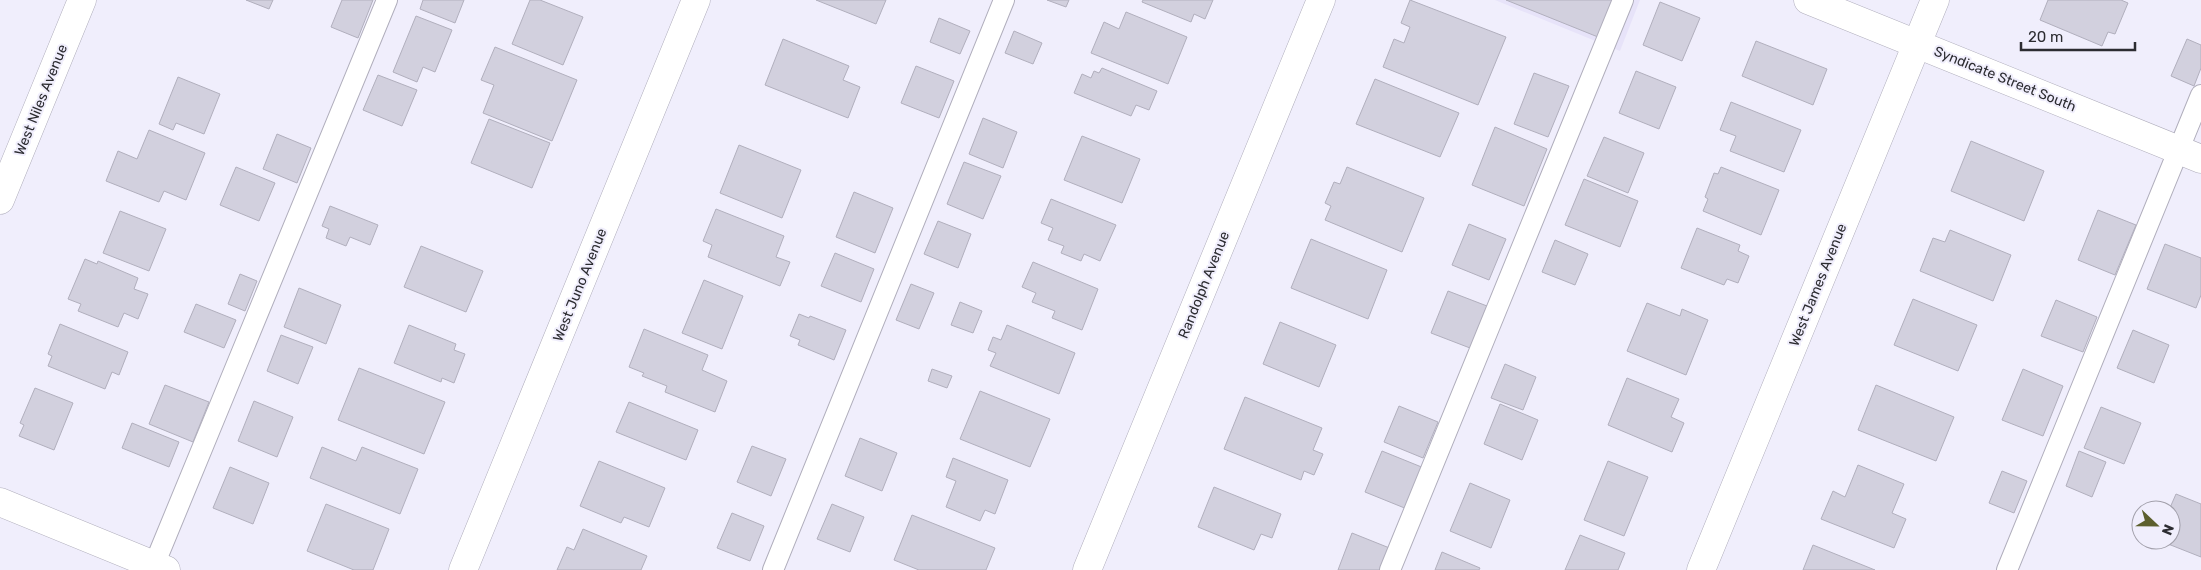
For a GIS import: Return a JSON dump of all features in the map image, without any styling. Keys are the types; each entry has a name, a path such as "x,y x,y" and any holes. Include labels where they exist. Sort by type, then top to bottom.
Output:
{"street":[{"name":"West Niles Avenue","path":"0,200 82,0"},
{"name":"West Juno Avenue","path":"463,570 696,0"},
{"name":"Randolph Avenue","path":"1087,570 1321,0"},
{"name":"Syndicate Street South","path":"1808,0 2190,154"},
{"name":"West James Avenue","path":"1701,570 1935,0"},
{"path":"0,502 158,568"}],"lane":[{"path":"158,568 387,0"},
{"path":"773,570 1004,0"},
{"path":"1390,570 1623,0"},
{"path":"2006,570 2190,154 2201,95"}],"shaded area":[{"path":"1495,0 1640,0 1620,51"}],"building":[{"path":"246,0 273,0 269,9"},
{"path":"342,0 373,0 358,38 331,27"},
{"path":"423,0 464,0 455,23 420,9"},
{"path":"530,0 540,0 583,17 563,65 512,44"},
{"path":"816,0 886,0 876,24"},
{"path":"1047,0 1069,0 1066,7"},
{"path":"1143,0 1213,0 1205,19 1194,14 1191,22 1142,2"},
{"path":"1410,0 1506,37 1478,105 1383,67 1394,39 1404,43 1410,27 1401,23"},
{"path":"1506,0 1613,0 1598,37"},
{"path":"2048,0 2121,0 2128,3 2115,34 2108,32 2102,46 2040,20"},
{"path":"1660,2 1700,18 1682,61 1643,45"},
{"path":"1126,12 1187,37 1168,84 1091,53 1104,22 1119,29"},
{"path":"416,16 452,30 435,72 423,67 417,82 393,72"},
{"path":"939,18 970,31 960,54 930,42"},
{"path":"1014,31 1042,43 1033,64 1005,53"},
{"path":"783,39 849,66 843,80 860,87 848,118 765,85"},
{"path":"2187,39 2201,45 2201,68 2194,86 2171,76"},
{"path":"1756,41 1827,69 1813,105 1742,76"},
{"path":"495,47 577,80 552,141 483,113 494,85 481,80"},
{"path":"916,66 954,81 939,118 901,103"},
{"path":"1102,68 1157,91 1149,110 1136,105 1131,116 1074,93 1082,74 1091,78 1094,71 1099,73"},
{"path":"1636,71 1676,87 1659,129 1619,113"},
{"path":"1534,73 1569,86 1548,137 1514,124"},
{"path":"378,75 417,90 402,126 363,110"},
{"path":"178,77 220,94 204,134 176,123 173,130 159,124"},
{"path":"1375,79 1459,113 1440,157 1356,124"},
{"path":"1731,102 1801,130 1784,172 1730,151 1736,136 1720,130"},
{"path":"983,118 1017,132 1003,168 969,154"},
{"path":"489,119 550,143 532,188 471,163"},
{"path":"1495,127 1547,149 1524,206 1472,185"},
{"path":"149,130 205,153 186,200 164,191 159,202 106,181 118,151 137,159"},
{"path":"277,134 311,148 297,183 263,169"},
{"path":"1082,136 1140,159 1122,203 1064,180"},
{"path":"1604,137 1644,153 1628,193 1587,176"},
{"path":"1971,141 2044,171 2024,221 1951,191"},
{"path":"739,145 801,170 782,218 720,193"},
{"path":"964,162 1001,176 983,219 947,204"},
{"path":"236,167 275,183 259,221 220,205"},
{"path":"1347,167 1424,198 1402,252 1325,220 1331,206 1325,203 1334,182 1340,184"},
{"path":"1721,167 1779,190 1761,235 1703,211 1708,199 1705,197 1714,173 1718,174"},
{"path":"1584,179 1638,201 1620,247 1565,225"},
{"path":"854,192 893,208 875,253 836,237"},
{"path":"1051,199 1116,225 1100,261 1084,254 1081,261 1061,253 1064,246 1048,240 1053,228 1041,223"},
{"path":"330,206 378,225 370,245 350,237 346,246 326,238 329,229 322,226"},
{"path":"716,209 784,236 776,257 790,262 780,286 708,257 712,245 703,241"},
{"path":"2098,210 2136,225 2115,275 2078,260"},
{"path":"120,211 166,229 149,271 103,253"},
{"path":"938,221 971,234 958,268 924,254"},
{"path":"1469,224 1506,239 1489,280 1452,265"},
{"path":"1697,228 1740,245 1738,251 1749,256 1738,283 1727,279 1724,285 1681,268"},
{"path":"1950,230 2011,255 1993,301 1920,271 1933,238 1945,242"},
{"path":"1311,239 1387,270 1368,319 1291,288"},
{"path":"1555,240 1588,254 1575,285 1542,272"},
{"path":"2165,244 2201,258 2201,295 2196,308 2147,289"},
{"path":"421,246 483,271 466,312 404,287"},
{"path":"835,253 874,269 861,302 821,286"},
{"path":"85,259 97,264 98,261 138,278 134,289 148,294 138,319 124,313 118,327 78,311 81,304 68,299"},
{"path":"1033,262 1098,289 1082,330 1052,318 1055,311 1032,302 1036,293 1022,287"},
{"path":"240,274 257,281 245,311 228,304"},
{"path":"704,280 743,296 722,349 682,333"},
{"path":"911,284 934,293 919,329 896,320"},
{"path":"299,288 341,305 326,344 284,327"},
{"path":"1448,291 1487,306 1470,348 1431,333"},
{"path":"1913,299 1977,325 1958,371 1894,345"},
{"path":"2056,300 2097,317 2083,352 2041,336"},
{"path":"960,302 982,311 973,333 951,325"},
{"path":"1647,303 1680,316 1682,309 1708,320 1686,375 1627,351"},
{"path":"196,304 236,320 224,348 184,332"},
{"path":"799,314 809,318 810,316 846,330 834,360 798,345 800,340 790,336"},
{"path":"1280,322 1336,345 1319,387 1263,364"},
{"path":"60,324 128,352 119,375 112,372 105,389 48,366 52,356 48,354"},
{"path":"409,325 456,344 454,350 465,354 454,383 442,378 441,382 394,363"},
{"path":"1007,325 1075,353 1059,394 990,366 996,353 988,350 993,337 1001,340"},
{"path":"644,329 708,355 702,370 727,381 715,412 665,392 667,386 642,376 644,373 629,367"},
{"path":"2133,330 2169,345 2154,383 2117,368"},
{"path":"281,335 313,347 298,384 267,371"},
{"path":"1505,364 1536,377 1523,410 1491,398"},
{"path":"359,368 445,402 424,454 338,420"},
{"path":"932,369 952,376 947,388 928,381"},
{"path":"2023,369 2063,386 2043,436 2002,420"},
{"path":"1627,378 1679,399 1671,417 1684,423 1672,452 1608,425"},
{"path":"165,385 209,402 193,442 149,424"},
{"path":"1876,385 1954,417 1936,461 1858,430"},
{"path":"35,388 73,403 54,450 19,436 24,425 20,423"},
{"path":"980,391 1050,419 1030,467 960,439"},
{"path":"1245,397 1322,428 1313,450 1323,454 1314,475 1304,471 1301,480 1224,449"},
{"path":"254,401 293,417 277,457 238,441"},
{"path":"629,402 698,430 686,460 616,432"},
{"path":"1500,404 1538,420 1522,460 1484,444"},
{"path":"1399,406 1438,422 1423,458 1384,442"},
{"path":"2101,407 2141,423 2124,464 2084,448"},
{"path":"132,423 179,442 169,467 122,448"},
{"path":"860,438 897,453 882,491 845,476"},
{"path":"752,446 786,459 771,496 737,482"},
{"path":"322,447 356,461 362,447 418,469 400,514 310,478"},
{"path":"1382,451 1424,468 1407,509 1365,492"},
{"path":"2079,451 2106,462 2092,497 2066,486"},
{"path":"953,458 1008,480 995,514 985,510 980,521 946,507 956,481 946,477"},
{"path":"599,461 665,488 649,527 624,517 621,523 580,506"},
{"path":"1608,461 1648,477 1624,536 1584,520"},
{"path":"1858,465 1904,484 1892,513 1906,519 1894,548 1821,519 1833,491 1845,497"},
{"path":"230,467 269,483 253,524 213,508"},
{"path":"2002,471 2027,481 2014,513 1989,503"},
{"path":"1470,483 1510,500 1491,548 1450,531"},
{"path":"1214,487 1281,514 1272,538 1261,534 1254,550 1198,527"},
{"path":"2176,494 2201,504 2201,557 2181,549 2181,500 2173,500"},
{"path":"326,504 389,529 373,570 354,570 307,551"},
{"path":"832,504 864,517 850,552 817,539"},
{"path":"732,513 764,526 750,561 717,548"},
{"path":"912,515 995,548 986,570 919,570 894,560"},
{"path":"583,529 647,556 641,570 557,570 567,547 574,550"},
{"path":"1352,533 1392,549 1383,570 1338,570"},
{"path":"1580,535 1625,553 1618,570 1565,570"},
{"path":"1813,545 1875,570 1803,570"},
{"path":"1442,552 1480,568 1479,570 1435,570"}]}
